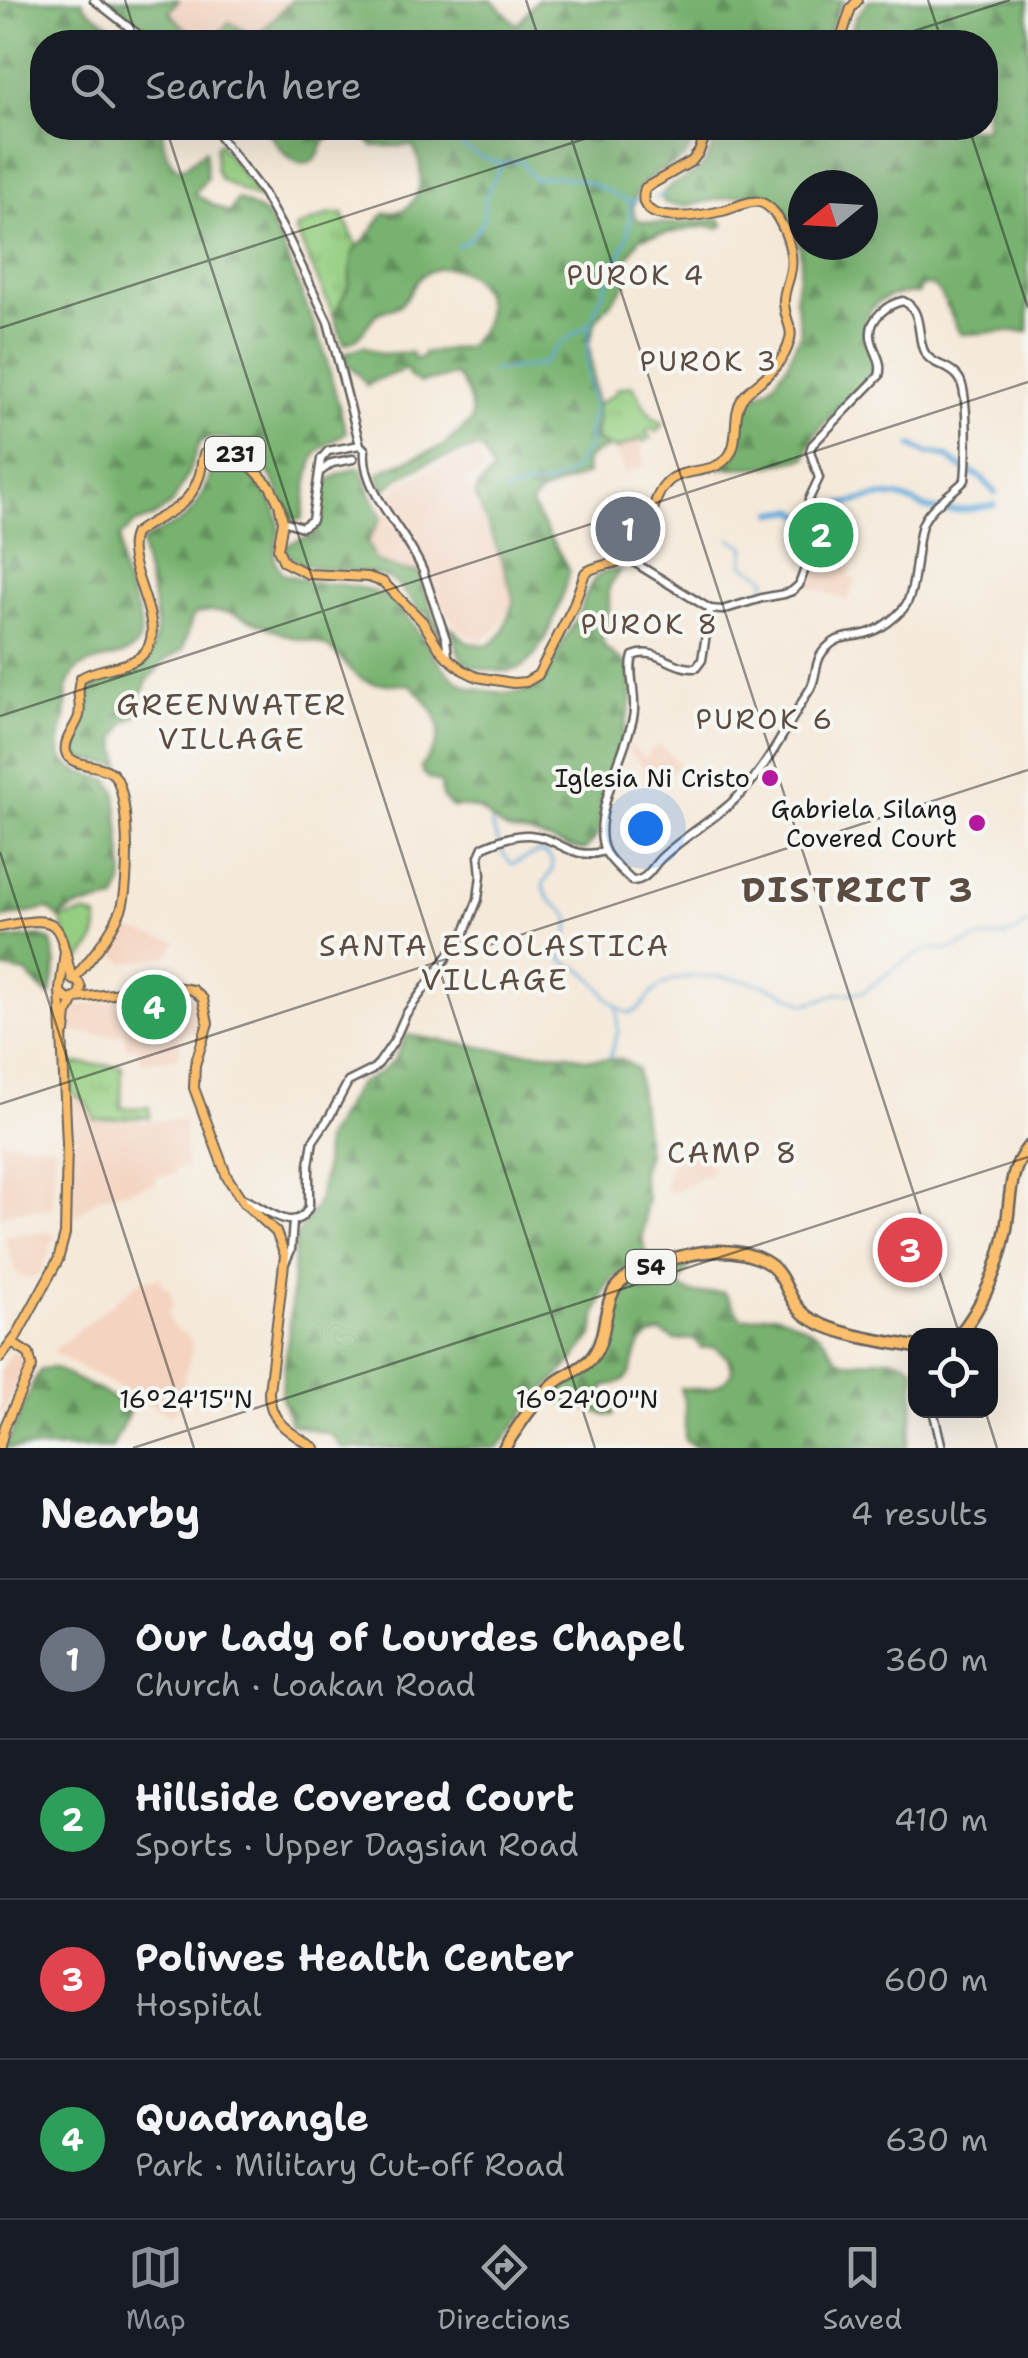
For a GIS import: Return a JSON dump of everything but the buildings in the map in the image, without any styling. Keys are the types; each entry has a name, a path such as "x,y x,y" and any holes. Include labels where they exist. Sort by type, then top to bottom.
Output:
{"highway":[{"path":"964,1328 990,1282 1006,1232 1014,1175 1028,1146"},
{"name":"54","path":"504,1448 552,1386 592,1358 618,1285 651,1267 690,1255 728,1251 764,1261 782,1278 801,1312 812,1319 836,1330 908,1345"}],"main road":[{"path":"844,30 858,0"},
{"path":"627,558 644,538 665,484 718,464 730,455 739,404 775,369 792,328 784,306 792,255 772,210 762,202 752,202 722,211 668,216 649,212 642,199 648,186 696,156 703,140"},
{"name":"231","path":"63,1046 76,982 116,921 125,897 126,877 124,792 120,782 109,771 72,760 66,749 78,718 78,688 81,678 91,672 134,660 146,650 150,618 131,538 136,531 172,513 186,501 200,476 204,454 217,448 234,454 262,477 275,495 283,522 278,549 284,562 308,574 368,577 383,582 422,621 448,658 487,680 513,684 532,679 542,670 573,607 584,573 627,558"},
{"path":"0,927 50,921 62,934 60,990 66,1000 164,987 193,990 203,999 208,1023 195,1065 194,1088 221,1164 239,1197 276,1232 283,1247 270,1409 280,1426 315,1448"},
{"path":"64,951 76,982 101,996"},
{"name":"231","path":"0,1358 16,1342 58,1260 66,1232 67,1144 60,990 64,981 76,982"},
{"path":"0,1446 5,1432 2,1427 32,1368 31,1357 16,1342"}],"street":[{"path":"94,0 133,30"},
{"path":"223,140 263,193 328,322 356,447"},
{"path":"627,558 710,609 722,610 792,591 801,582 815,541 809,500 819,478 810,451 812,445 879,376 881,366 870,334 874,322 885,308 903,301 912,306 926,355 960,379 966,427 965,480 932,509 924,522 912,590 904,608 876,630 842,637 820,655 815,682 744,792 660,859 643,879 632,881 604,846 606,798 635,711 633,656 646,652 686,669 696,668 702,660 710,609"},
{"path":"353,458 350,454 356,447"},
{"path":"283,522 302,527 312,520 322,459 328,452 356,447 365,450 380,503 423,570 446,638 448,658"},
{"path":"318,476 326,466 364,457"},
{"path":"239,1197 278,1217 293,1221 303,1218 310,1207 308,1165 313,1141 348,1082 379,1063 406,1014 465,932 478,899 482,849 499,840 531,835 572,852 590,853 604,846"},
{"path":"284,1263 292,1250 293,1221"},
{"path":"934,1418 942,1448"}],"shaded area":[{"path":"179,0 292,0 263,30 243,30 229,22 222,30 187,30 169,11"},
{"path":"641,439 644,467 625,475 615,450"},
{"path":"478,452 485,470 464,481 513,599 497,630 482,640 467,635 444,612 430,573 400,570 376,561 367,542 382,517 395,509 389,496 402,483"},
{"path":"825,549 842,556 851,567 849,577 856,579 848,601 806,585"},
{"path":"659,743 679,764 655,786 642,772 645,768 628,751 629,745 644,758"},
{"path":"120,927 177,942 167,957 126,963 107,950"},
{"path":"165,991 196,997 202,1011 200,1033 182,1031 180,1057 140,1062 138,1048 126,1047 122,1016 140,1012 137,996"},
{"path":"118,1000 122,1035 68,1033 67,1025 76,1006"},
{"path":"71,1094 91,1109 95,1122 183,1120 187,1168 155,1176 157,1183 100,1197 75,1217"},
{"path":"0,1141 55,1145 53,1208 0,1217"},
{"path":"691,1149 715,1169 671,1194 665,1182 669,1165"},
{"path":"49,1232 55,1236 41,1273 30,1280 20,1276 5,1239 8,1235"},
{"path":"161,1277 162,1286 170,1289 171,1325 190,1338 192,1347 184,1382 187,1392 182,1405 170,1415 52,1352 140,1281"},
{"path":"13,1352 23,1357 25,1367 0,1421 0,1370"}],"green space":[{"path":"0,0 82,0 86,8 117,30 30,30 30,140 164,140 165,150 177,168 186,166 205,150 207,178 194,194 229,213 238,199 266,215 323,347 346,432 315,457 302,519 291,520 278,489 259,460 233,441 217,438 200,442 172,504 154,517 136,523 120,537 121,567 138,614 139,641 129,652 85,665 74,673 67,689 60,748 70,766 109,780 116,792 124,880 116,900 74,908 59,918 48,909 0,919"},
{"path":"104,0 179,0 169,12 187,30 141,30"},
{"path":"292,0 492,0 517,25 537,0 844,0 830,30 263,30"},
{"path":"869,0 1028,0 1028,332 960,334 942,296 932,285 922,286 918,294 887,298 872,308 865,326 875,371 817,433 806,458 761,467 720,468 735,457 744,431 744,411 750,400 771,386 786,366 801,332 795,299 801,260 878,260 878,170 788,170 788,219 773,198 763,194 684,206 665,203 661,196 702,167 716,140 998,140 998,30 851,30"},
{"path":"229,22 243,30 222,30"},
{"path":"274,140 326,140 318,157 306,164 285,154"},
{"path":"366,140 693,140 684,157 656,173 640,188 634,200 634,214 637,220 648,222 720,219 724,225 640,238 626,261 626,284 596,320 589,344 598,418 595,430 596,439 609,448 585,462 587,474 540,493 531,505 569,570 545,638 529,661 512,671 478,668 465,662 451,627 468,643 488,645 504,630 514,599 475,495 493,472 483,450 477,448 429,462 383,491 378,474 442,447 471,422 464,386 456,375 420,383 409,376 407,369 367,386 342,354 364,346 381,354 411,352 414,359 423,357 423,353 467,347 480,332 487,310 481,290 467,275 448,268 437,269 422,276 397,307 377,314 360,335 344,344 334,316 349,285 353,252 384,213 402,210 414,201 421,177 413,146 373,146"},
{"path":"219,143 260,198 220,179 216,170"},
{"path":"330,214 343,214 357,247 349,285 334,316 295,229"},
{"path":"633,385 649,413 664,424 656,432 651,428 646,432 651,438 615,450 596,440 597,404 615,394 616,389"},
{"path":"224,457 251,476 273,505 279,526 275,559 283,574 380,594 405,615 444,669 469,687 517,693 539,684 549,672 591,584 601,573 620,570 609,587 609,611 602,639 605,648 630,670 632,700 601,801 600,827 585,850 508,830 474,808 452,807 442,797 441,783 423,773 421,766 436,744 438,724 429,705 411,685 364,680 325,645 291,637 231,613 193,615 183,649 147,681 136,717 125,723 116,739 121,766 77,756 75,749 87,715 91,686 108,675 145,665 152,648 156,619 142,543 186,518 202,495 216,461"},
{"path":"358,467 382,517 367,542 376,561 418,572 437,632 427,617 429,614 422,613 388,578 314,567 290,557 285,547 317,532 322,490 332,479"},
{"path":"86,913 97,918 98,931 89,949 75,963 60,919"},
{"path":"41,936 51,941 56,964 51,995 26,973 0,968 0,940"},
{"path":"407,1035 505,1051 622,1059 637,1069 647,1153 641,1171 647,1199 642,1238 647,1256 607,1285 593,1335 498,1448 342,1448 330,1434 291,1424 281,1395 295,1239 317,1205 324,1173 325,1139 358,1084 393,1061"},
{"path":"70,1063 122,1066 121,1108 149,1107 150,1117 95,1120 86,1104 71,1093"},
{"path":"686,1264 689,1268 679,1285 683,1289 694,1293 723,1292 741,1318 768,1314 797,1323 821,1336 842,1361 891,1358 908,1364 908,1418 912,1418 907,1448 697,1448 685,1440 685,1404 680,1388 721,1384 732,1372 728,1358 715,1347 701,1348 694,1339 675,1340 661,1332 642,1343 627,1377 604,1386 603,1400 613,1408 613,1415 549,1401 605,1353 616,1305 622,1298 641,1283"},
{"path":"49,1368 131,1407 112,1448 5,1448 37,1375"}],"waterway":[{"path":"440,140 502,164 520,160 534,179 574,178 625,200 641,200"},
{"path":"456,247 469,240 483,222 485,197 501,165"},
{"path":"655,198 664,195"},
{"path":"504,494 563,477 577,467 590,445 594,408 587,372 589,325 628,236 631,202"},
{"path":"490,371 541,365 559,345 587,325"},
{"path":"912,446 948,457 982,478 995,493"},
{"path":"814,515 826,505 888,496 940,510 994,505"},
{"path":"774,513 795,510 809,516"},
{"path":"731,539 745,546 743,564 766,578 763,594"},
{"path":"491,824 512,864 539,852 552,860 552,871 543,884 548,897 570,921 562,960 588,974 627,1013 638,1009 662,985 698,976 752,982 807,1004 837,994 863,992 927,950 953,949 977,939 1005,936 1028,923"},
{"path":"610,1057 618,1032 617,1010"}],"place":[{"name":"Our Lady of Lourdes Chapel","path":"628,529"},
{"name":"Hillside Covered Court","path":"821,535"},
{"name":"Iglesia Ni Cristo","path":"770,778"},
{"name":"Gabriela Silang Covered Court","path":"977,823"},
{"name":"Quadrangle","path":"154,1007"},
{"name":"Poliwes Health Center","path":"910,1250"}],"district":[{"name":"PUROK 4","path":"636,275"},
{"name":"PUROK 3","path":"709,361"},
{"name":"PUROK 8","path":"650,624"},
{"name":"PUROK 6","path":"765,719"},
{"name":"GREENWATER VILLAGE","path":"232,722"},
{"name":"DISTRICT 3","path":"858,890"},
{"name":"SANTA ESCOLASTICA VILLAGE","path":"495,963"},
{"name":"CAMP 8","path":"733,1153"}]}
